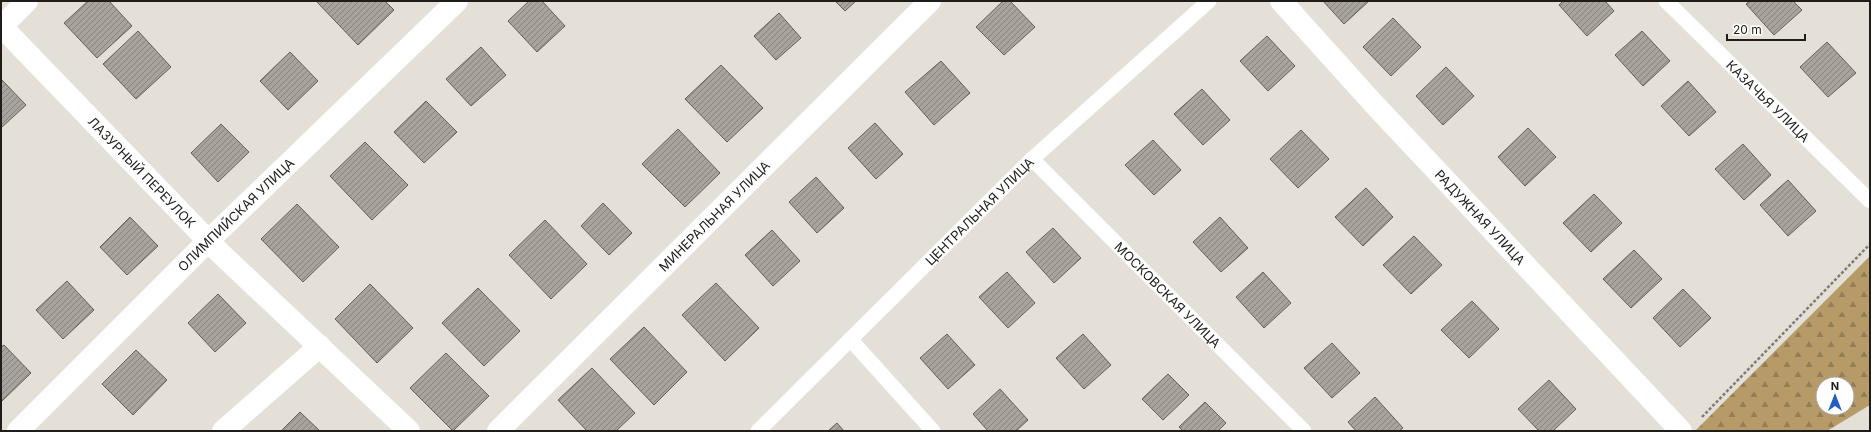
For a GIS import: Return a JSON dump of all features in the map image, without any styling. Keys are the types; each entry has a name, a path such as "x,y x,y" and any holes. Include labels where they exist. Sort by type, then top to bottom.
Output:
{"street":[{"path":"1,26 27,1"},
{"name":"ОЛИМПИЙСКАЯ УЛИЦА","path":"18,431 208,241 457,1"},
{"name":"МИНЕРАЛЬНАЯ УЛИЦА","path":"498,431 930,1"},
{"name":"РАДУЖНАЯ УЛИЦА","path":"1281,1 1379,109 1681,431"},
{"name":"ЛАЗУРНЫЙ ПЕРЕУЛОК","path":"1,26 208,241 409,431"},
{"path":"223,431 320,346"}],"lane":[{"name":"ЦЕНТРАЛЬНАЯ УЛИЦА","path":"758,431 1032,159 1209,1"},
{"name":"КАЗАЧЬЯ УЛИЦА","path":"1666,1 1870,201"},
{"name":"МОСКОВСКАЯ УЛИЦА","path":"1032,159 1304,431"},
{"path":"850,339 933,431"}],"path":[{"path":"1700,420 1870,244"}],"green space":[{"path":"1870,256 1870,405 1855,414 1855,376 1815,376 1815,416 1852,416 1827,431 1695,431"}],"building":[{"path":"88,1 109,1 132,26 97,58 64,23"},
{"path":"316,1 385,1 394,10 358,45"},
{"path":"529,1 542,1 565,26 537,52 508,21"},
{"path":"835,1 856,1 845,11"},
{"path":"1003,1 1010,1 1035,27 1004,55 976,27"},
{"path":"1323,1 1369,1 1344,24"},
{"path":"1563,1 1605,1 1614,11 1587,36 1559,5"},
{"path":"1750,1 1793,1 1802,10 1774,35 1746,4"},
{"path":"779,13 801,38 776,60 754,36"},
{"path":"1393,18 1421,47 1391,76 1363,47"},
{"path":"138,31 171,67 136,99 103,64"},
{"path":"1642,31 1670,61 1643,86 1615,55"},
{"path":"1267,36 1295,66 1268,91 1240,61"},
{"path":"1827,42 1856,73 1828,97 1800,67"},
{"path":"481,47 506,75 471,106 446,79"},
{"path":"290,52 318,81 288,110 260,81"},
{"path":"941,61 970,93 934,125 905,92"},
{"path":"721,65 763,108 727,142 685,99"},
{"path":"1446,67 1474,96 1443,125 1416,96"},
{"path":"1,79 26,105 1,128"},
{"path":"1688,81 1716,112 1689,136 1661,106"},
{"path":"1202,89 1230,120 1203,145 1174,114"},
{"path":"426,101 457,132 424,163 394,132"},
{"path":"875,123 903,154 876,179 848,148"},
{"path":"221,124 249,152 218,182 191,153"},
{"path":"1528,128 1556,157 1525,186 1498,157"},
{"path":"678,129 720,173 685,207 642,164"},
{"path":"1301,130 1329,159 1298,188 1270,159"},
{"path":"1153,140 1181,170 1154,195 1125,165"},
{"path":"365,142 408,185 372,220 330,176"},
{"path":"1743,144 1771,175 1744,200 1715,169"},
{"path":"816,177 844,208 817,233 789,202"},
{"path":"1788,180 1816,211 1788,236 1760,205"},
{"path":"1366,188 1393,217 1363,246 1335,217"},
{"path":"1594,194 1622,223 1591,252 1563,223"},
{"path":"603,203 632,233 609,255 581,226"},
{"path":"297,204 339,247 303,282 261,239"},
{"path":"130,217 158,246 127,275 100,247"},
{"path":"1220,217 1248,248 1221,272 1193,242"},
{"path":"545,220 587,264 551,299 509,255"},
{"path":"1053,228 1081,258 1054,283 1026,252"},
{"path":"772,230 800,261 773,286 745,255"},
{"path":"1414,236 1442,265 1411,294 1383,265"},
{"path":"1634,250 1662,279 1631,308 1603,279"},
{"path":"1007,272 1035,303 1008,328 979,297"},
{"path":"1263,272 1291,303 1264,328 1236,297"},
{"path":"67,281 94,310 63,339 36,310"},
{"path":"716,283 759,328 725,361 682,315"},
{"path":"370,284 413,328 377,363 335,319"},
{"path":"478,288 520,331 484,366 442,323"},
{"path":"1683,289 1711,318 1680,347 1653,318"},
{"path":"218,294 246,323 215,352 188,323"},
{"path":"1472,301 1499,329 1469,358 1441,330"},
{"path":"644,327 687,372 654,405 610,359"},
{"path":"947,334 975,365 948,389 920,358"},
{"path":"1083,334 1111,365 1084,389 1056,358"},
{"path":"1332,343 1360,373 1332,398 1304,368"},
{"path":"4,345 31,373 1,402 1,347"},
{"path":"136,350 167,380 133,415 102,384"},
{"path":"446,353 489,396 453,431 410,388"},
{"path":"592,368 635,413 616,431 587,431 558,400"},
{"path":"1168,374 1189,395 1163,420 1142,399"},
{"path":"1549,380 1576,409 1553,431 1539,431 1518,409"},
{"path":"1000,389 1028,420 1016,431 988,431 973,414"},
{"path":"1375,397 1403,428 1399,431 1356,431 1348,422"},
{"path":"1205,402 1226,423 1218,431 1183,431 1179,427"},
{"path":"300,412 320,431 281,431"},
{"path":"837,423 844,431 828,431"}]}
